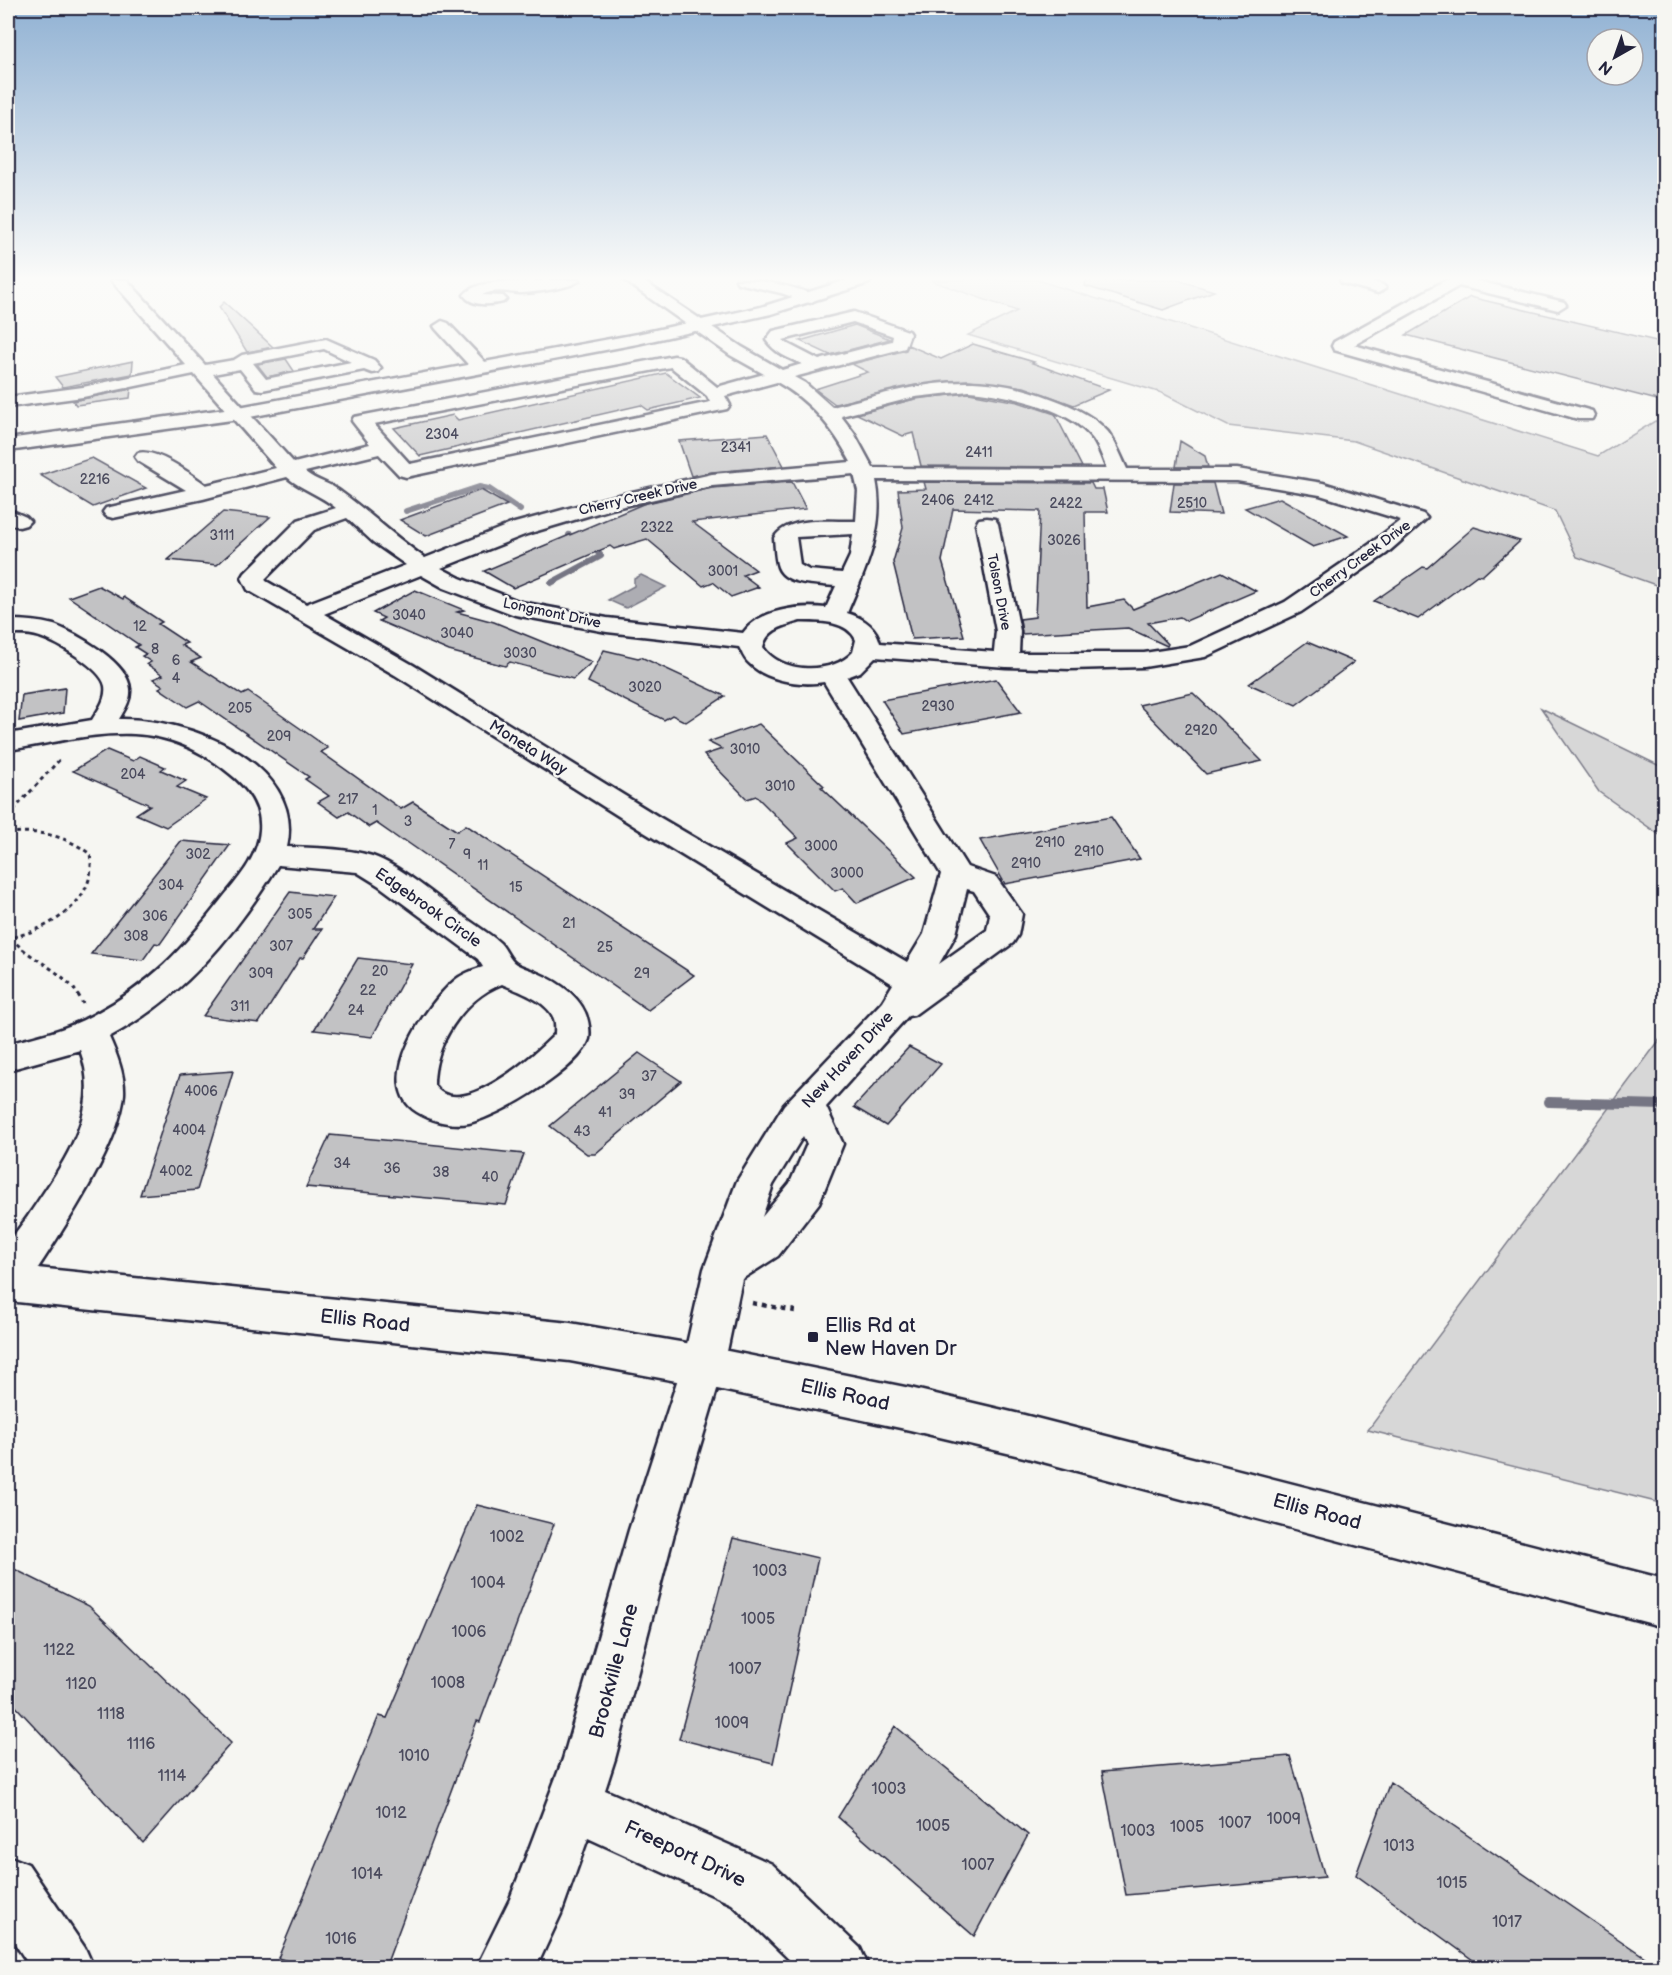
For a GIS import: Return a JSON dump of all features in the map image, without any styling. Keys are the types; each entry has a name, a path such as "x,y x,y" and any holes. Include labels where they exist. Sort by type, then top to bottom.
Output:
{"street":[{"path":"8,402 83,392 184,372"},
{"name":"Longmont Drive","path":"203,372 278,459 306,483 332,494 381,537 423,567 480,596 523,610 607,625 751,641"},
{"path":"252,372 262,385 327,372"},
{"path":"375,372 387,385"},
{"path":"8,445 240,413 458,372"},
{"path":"616,372 361,421 406,471 721,405 714,393 688,372"},
{"path":"774,372 799,387 829,414 845,434 864,471 868,491 861,556 834,616"},
{"path":"714,393 795,372"},
{"path":"1433,372 1585,415"},
{"path":"133,382 140,396 137,400"},
{"path":"829,414 951,385 1003,387 1037,398 1078,418 1100,436 1119,473"},
{"path":"8,419 90,409"},
{"path":"113,512 203,493 382,447"},
{"path":"145,457 185,479 203,493"},
{"name":"Cherry Creek Drive","path":"305,613 556,517 678,486 750,475 864,471 1237,475 1284,481 1363,500 1416,518 1378,549 1293,607 1196,652 1144,660 1006,660 868,649"},
{"name":"Moneta Way","path":"352,510 306,525 253,578 256,585 404,670 649,823 912,980"},
{"name":"Tolson Drive","path":"987,524 1008,631 1006,660"},
{"path":"851,580 805,576 794,572 789,567 785,538 788,533 796,530 865,526"},
{"path":"807,614 834,616 862,630 868,639 868,649 862,659 849,668 832,674 791,675 773,670 759,662 752,652 751,641 756,632 767,624 781,618 807,614"},
{"path":"8,627 43,629 58,635 106,669 117,684 117,695 101,726"},
{"path":"832,674 956,874 986,884 1006,914 1002,935 894,1011"},
{"path":"8,742 101,726 170,730 204,742 243,769 270,799 275,834 269,855 200,950 153,993 8,1057"},
{"name":"Edgebrook Circle","path":"269,855 343,860 365,864 389,878 489,951 502,972"},
{"name":"New Haven Drive","path":"703,1366 724,1269 764,1244 806,1192 825,1144 807,1104 894,1011 940,934 956,874"},
{"path":"502,972 533,984 559,1002 571,1019 572,1038 560,1052 514,1089 487,1103 459,1110 438,1108 422,1097 416,1081 418,1063 433,1031 451,1004 466,988 502,972"},
{"path":"8,1281 95,1136 106,1095 101,1056 86,1021"},
{"name":"Ellis Road","path":"8,1281 570,1342 703,1366 917,1410 1024,1436 1665,1603"},
{"name":"Brookville Lane","path":"505,1968 533,1914 589,1759 652,1530 703,1366"},
{"name":"Freeport Drive","path":"573,1803 752,1884 840,1968"},
{"path":"8,1884 65,1968"}],"path":[{"path":"8,816 63,755"},
{"path":"8,833 21,831 60,835 76,842 90,854 92,874 83,891 69,909 50,924 31,933 9,938"},
{"path":"9,938 38,963 74,984 80,992 86,1021"},
{"path":"746,1302 795,1311"}],"shaded area":[{"path":"1092,372 1331,372 1598,456 1655,421 1664,422 1664,588 1577,557 1555,511 1354,441 1228,426 1162,393"},
{"path":"641,575 666,587 626,608 608,600 634,586 634,579"},
{"path":"1541,708 1664,768 1664,838 1599,792"},
{"path":"1664,1034 1664,1504 1368,1430"}],"building":[{"path":"79,372 132,372 63,387 55,377"},
{"path":"263,372 289,372 267,377"},
{"path":"867,372 1058,372 1109,390 1074,405 1024,387 969,380 916,385 835,404 815,389"},
{"path":"1550,372 1665,372 1665,402"},
{"path":"666,373 700,398 648,410 641,405 420,456 394,428 453,415 458,420"},
{"path":"131,389 130,398 76,405 73,401"},
{"path":"969,393 1018,402 1055,414 1082,467 921,466 913,433 903,436 857,414 915,399"},
{"path":"767,434 784,466 691,476 679,441"},
{"path":"1180,441 1205,456 1208,467 1176,467"},
{"path":"92,458 146,488 93,507 40,475"},
{"path":"792,482 806,509 692,522 756,570 743,575 759,587 731,597 713,582 703,586 647,539 614,549 610,546 513,588 484,571 643,504 712,488"},
{"path":"924,482 1091,483 1094,489 1103,489 1108,512 1085,512 1087,607 1124,600 1133,609 1222,572 1256,591 1186,621 1180,617 1148,623 1168,644 1167,646 1128,628 1022,634 1020,619 1035,617 1040,511 953,509 942,561 964,636 912,639 893,562 903,528 898,490 926,489"},
{"path":"1174,483 1213,483 1221,514 1170,512"},
{"path":"481,490 507,505 426,536 400,520"},
{"path":"1280,498 1348,536 1313,547 1245,508"},
{"path":"223,512 270,517 217,565 168,560"},
{"path":"1474,527 1520,541 1482,576 1477,575 1418,619 1374,601 1423,567 1427,568"},
{"path":"99,586 123,599 124,597 162,622 158,624 187,643 181,645 201,658 191,662 242,695 248,692 307,733 328,748 321,752 401,809 413,802 457,831 466,825 694,975 648,1010 404,840 402,841 376,823 369,827 348,812 339,817 318,802 329,796 305,779 309,777 199,701 187,707 159,688 163,686 153,679 163,675 147,664 151,662 142,656 146,654 135,647 139,645 69,597"},
{"path":"415,590 464,610 457,612 494,622 592,662 573,679 510,662 505,666 449,651 379,621 384,618 373,613"},
{"path":"1307,642 1354,662 1296,705 1249,684"},
{"path":"604,650 641,657 725,696 686,722 672,715 664,720 588,682"},
{"path":"996,679 1021,712 904,734 882,700"},
{"path":"65,688 63,713 19,721 22,695"},
{"path":"1193,693 1262,761 1206,774 1139,705"},
{"path":"759,724 824,786 821,787 916,877 857,903 843,888 835,891 787,843 798,838 756,796 747,799 704,755 722,749 708,742"},
{"path":"107,750 133,761 140,756 165,767 161,770 186,781 177,787 206,799 166,827 136,814 150,805 73,771"},
{"path":"1111,817 1140,859 1005,884 980,840"},
{"path":"181,841 230,845 160,944 155,943 143,960 91,954"},
{"path":"290,892 334,897 313,929 322,929 303,958 300,958 259,1023 203,1016"},
{"path":"358,958 412,964 372,1037 314,1030"},
{"path":"909,1047 941,1064 886,1126 854,1107"},
{"path":"639,1053 681,1081 595,1154 587,1154 550,1126"},
{"path":"233,1071 197,1190 140,1195 180,1075"},
{"path":"330,1135 524,1154 506,1205 306,1187"},
{"path":"477,1505 554,1524 480,1722 477,1721 385,1968 311,1968 278,1958 379,1716 387,1718"},
{"path":"733,1538 818,1558 773,1763 679,1739"},
{"path":"8,1566 89,1606 231,1743 143,1843 8,1698"},
{"path":"895,1726 1028,1835 974,1936 838,1817"},
{"path":"1290,1756 1325,1877 1126,1895 1102,1772"},
{"path":"1390,1782 1661,1968 1484,1968 1356,1875"}],"waterway":[{"path":"406,511 479,487 489,489 520,510"},
{"path":"551,583 601,556 595,549 569,535"},
{"path":"1549,1102 1664,1105"}],"place":[{"name":"Ellis Rd at New Haven Dr","path":"813,1337"}]}
